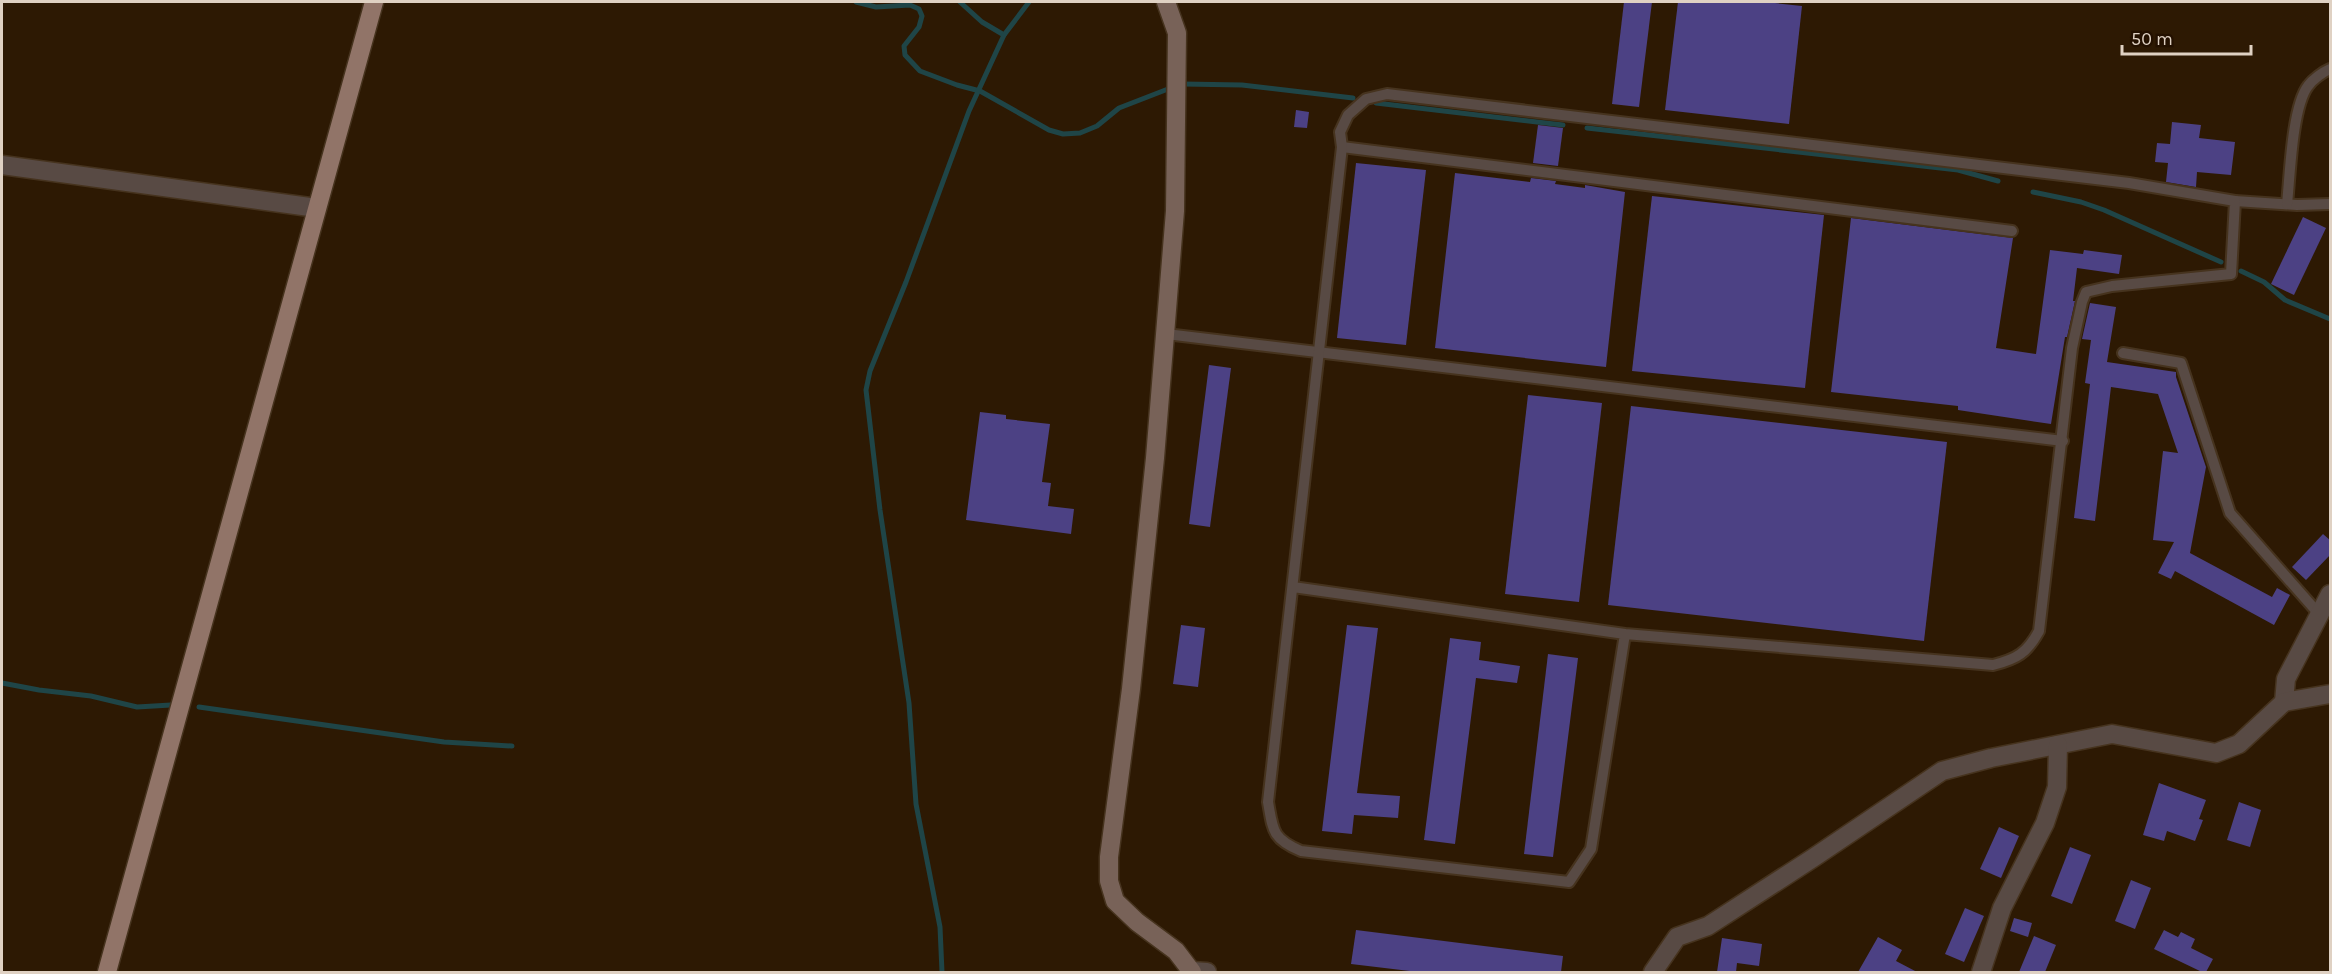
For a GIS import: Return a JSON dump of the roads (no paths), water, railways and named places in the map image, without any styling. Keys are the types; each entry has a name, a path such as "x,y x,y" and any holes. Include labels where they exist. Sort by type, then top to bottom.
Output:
{"main road":[{"path":"107,972 374,2"}],"street":[{"path":"1166,2 1177,33 1175,211 1166,334 1137,631 1109,857 1109,881 1115,901 1137,922 1176,951 1197,972"},
{"path":"2,165 317,208"},
{"path":"2284,702 2286,679 2331,594"},
{"path":"1653,972 1677,937 1708,926 1942,771 1991,758 2112,734 2216,753 2239,744 2284,702 2331,694"},
{"path":"1981,972 2002,908 2044,822 2057,787 2058,745"}],"lane":[{"path":"2286,204 2297,115 2308,86 2324,71 2331,69"},
{"path":"1625,634 1591,849 1569,882 1301,851 1287,845 1273,831 1268,802 1320,352 1342,147 1340,132 1348,116 1366,99 1387,94 2129,183 2235,201 2331,204"},
{"path":"1342,147 2012,231"},
{"path":"1293,587 1625,634 1993,665 2015,659 2031,645 2039,631 2063,441 2072,348 2086,292 2112,286 2231,274 2235,201"},
{"path":"1166,334 2063,441"},
{"path":"2123,353 2181,363 2230,513 2319,614"}],"waterway":[{"path":"856,2 876,7 910,5 919,9 922,16 919,27 904,46 905,55 920,71 980,91 1049,130 1063,134 1080,133 1097,126 1119,108 1168,89"},
{"path":"960,2 982,22 1004,35"},
{"path":"942,972 940,927 916,804 909,703 880,510 866,390 870,371 906,282 969,111 1004,35 1029,2"},
{"path":"1183,84 1242,85 1353,98"},
{"path":"1376,103 1563,125"},
{"path":"1587,128 1958,170 1998,181"},
{"path":"2033,192 2081,202 2104,210 2221,262"},
{"path":"2241,271 2264,282 2285,300 2330,319"},
{"path":"2,683 91,696 137,707 171,705"},
{"path":"199,707 444,742 512,746"}]}
